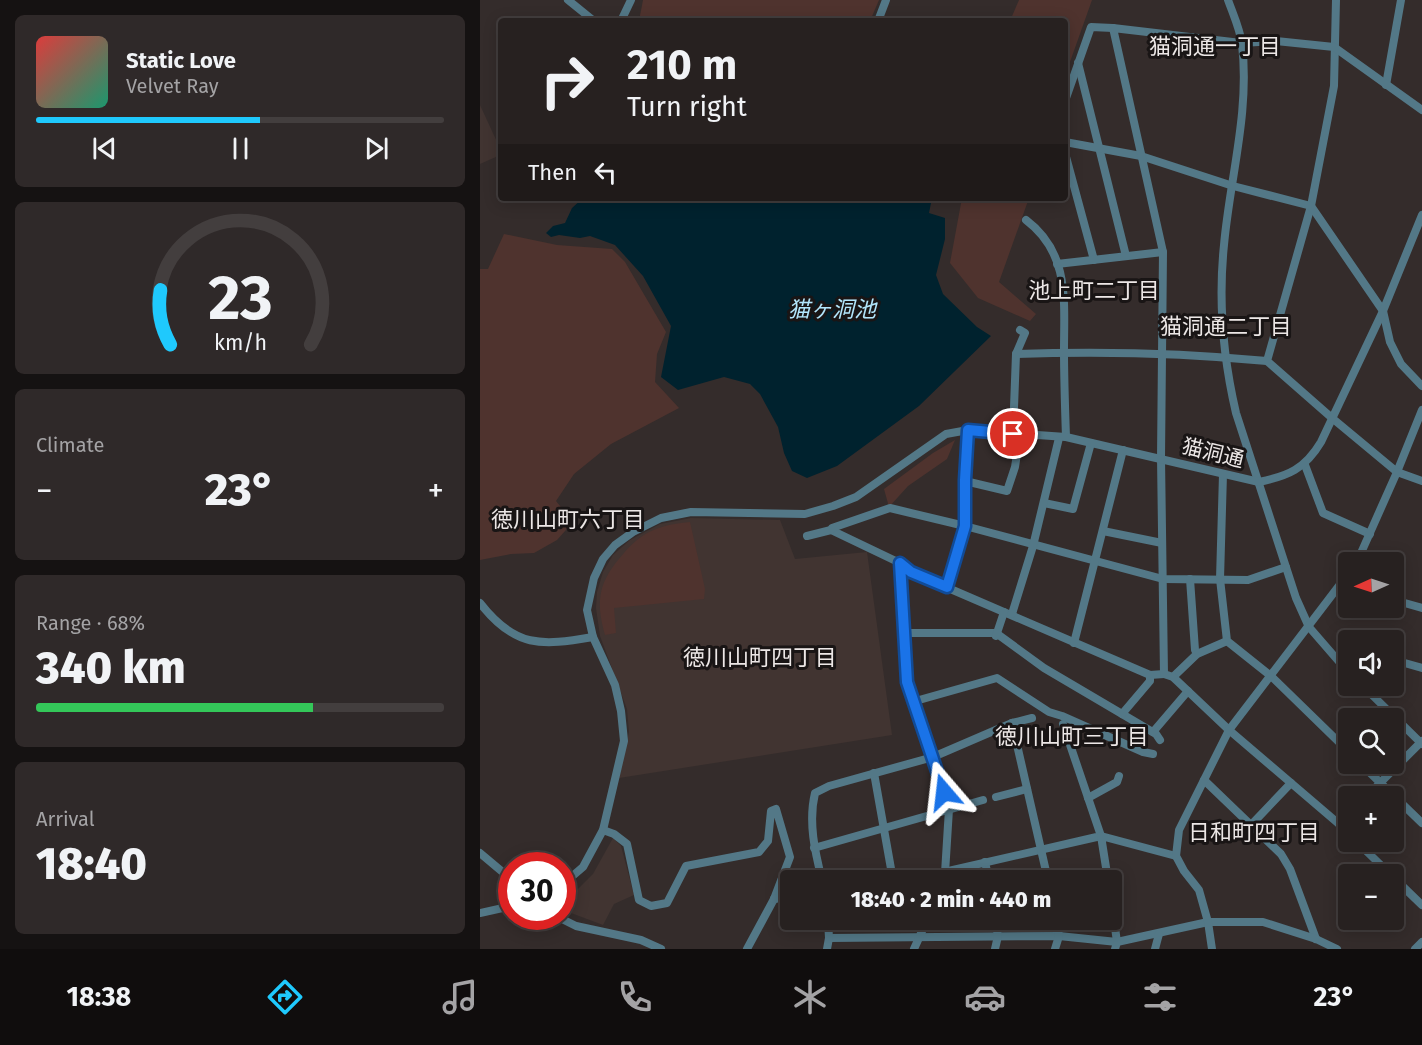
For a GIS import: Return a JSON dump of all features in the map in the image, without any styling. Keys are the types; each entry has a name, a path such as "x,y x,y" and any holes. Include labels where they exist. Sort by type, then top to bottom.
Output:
{"street":[{"path":"568,0 590,18"},
{"path":"622,18 631,0"},
{"path":"879,18 886,0"},
{"path":"1228,0 1242,42 1243,110 1224,244 1221,308 1225,357 1236,413 1259,482 1279,478 1305,465 1313,456 1383,311 1422,215"},
{"path":"1267,361 1311,206 1334,86 1336,0"},
{"path":"1386,85 1401,0"},
{"path":"1068,93 1090,27 1113,28 1242,42 1276,41 1334,47 1422,110"},
{"path":"1113,28 1163,252 1161,458 1164,674"},
{"path":"1078,63 1126,256"},
{"path":"1068,143 1141,156 1233,186 1311,206 1383,311 1390,342 1401,364 1422,386"},
{"path":"1068,164 1094,260"},
{"path":"996,636 1008,613 1033,546 1062,438 1064,288 1057,264 1045,237 1026,220"},
{"path":"1057,264 1163,252"},
{"path":"965,480 1007,491 1015,467 1016,354 1025,333 1020,330"},
{"path":"1016,354 1064,352 1163,354 1267,361 1397,472 1422,481"},
{"path":"1362,552 1422,410"},
{"path":"576,873 583,867 603,830 624,741 615,685 593,637 587,610 594,578 603,559 615,545 651,522 691,512 805,514 833,506 856,496 945,434 968,430 965,526 947,587"},
{"name":"猫洞通","path":"968,430 1062,438 1091,443 1259,482 1296,598 1310,627 1338,660"},
{"path":"1044,503 1073,509 1091,443"},
{"path":"1074,643 1123,450"},
{"path":"1305,465 1323,513 1370,534"},
{"path":"1224,474 1220,579 1227,641 1271,676 1338,741"},
{"path":"807,536 831,530 890,508 1163,579 1248,580 1286,567"},
{"path":"831,530 900,563 911,572 1074,643 1150,675 1164,674 1173,677 1229,730 1338,823"},
{"path":"1103,531 1162,543"},
{"path":"900,563 907,682 949,809 945,870"},
{"path":"1190,579 1197,654"},
{"path":"1212,949 1208,922 1199,890 1176,856 1179,830 1229,730 1338,593"},
{"path":"480,603 490,616 514,636 553,642 593,637"},
{"path":"1404,603 1422,608"},
{"path":"903,633 996,636 1044,668 1152,732 1160,740"},
{"path":"1173,677 1197,654 1227,641"},
{"path":"1404,663 1422,668"},
{"path":"1122,714 1150,681 1150,675"},
{"path":"912,702 998,678 1048,712 1143,752 1153,754"},
{"path":"1152,732 1188,691"},
{"path":"1373,696 1422,743 1378,786"},
{"path":"820,870 814,848 812,804 815,793 829,786 933,757 1012,723 1032,718"},
{"path":"1012,723 1046,870"},
{"path":"1063,724 1101,836 1106,870"},
{"path":"874,773 891,870"},
{"path":"1372,774 1422,823"},
{"path":"1088,798 1117,782 1119,776"},
{"path":"1204,780 1281,854 1290,869 1316,939"},
{"path":"1251,825 1291,783"},
{"path":"996,797 1027,789"},
{"path":"814,848 983,800"},
{"path":"603,830 614,834 627,844 639,900 651,906 667,903 686,866 759,852 768,841 771,811 776,809 790,858 774,899 747,949"},
{"path":"963,870 985,862 1101,836 1176,856"},
{"path":"1367,852 1380,864"},
{"path":"480,853 498,868"},
{"path":"985,862 987,870"},
{"path":"1404,888 1422,905"},
{"path":"774,899 780,898"},
{"path":"480,913 498,909"},
{"path":"829,938 1059,936 1116,945 1208,922 1263,922 1316,939 1337,949"},
{"path":"576,926 641,940 661,949"},
{"path":"827,949 829,930"},
{"path":"914,949 923,930"},
{"path":"994,949 997,930"},
{"path":"1055,949 1059,936 1058,930"},
{"path":"1114,930 1116,945"},
{"path":"1155,949 1158,934"},
{"path":"1415,949 1422,942"}],"shaded area":[{"path":"643,0 879,0 871,18 640,18"},
{"path":"1019,0 1092,0 1068,68 1068,18 1011,18"},
{"path":"480,105 498,144 498,156 480,164"},
{"path":"961,201 1028,201 999,282 1036,314 1030,321 978,298 950,263"},
{"path":"504,234 557,245 612,249 625,262 666,332 657,354 655,382 679,408 611,444 574,474 556,501 573,522 557,540 534,553 511,554 480,560 480,269 488,269"},
{"path":"955,440 947,459 908,486 889,507 884,489"},
{"path":"691,518 780,520 795,559 867,552 892,735 619,778 629,732 627,709 600,636 596,608 597,592 603,572 613,555 630,540 660,524"},
{"path":"690,522 705,589 704,599 614,608 616,633 605,635 600,611 601,591 616,563 632,544 646,534 665,526"},
{"path":"613,838 621,846 634,895 614,904 603,925 576,915 576,891 593,874"}],"water":[{"name":"猫ヶ洞池","path":"580,201 931,201 929,213 945,218 945,239 936,275 943,294 977,327 991,336 919,406 837,466 807,478 792,471 784,453 778,427 760,394 750,384 724,377 678,390 661,377 671,326 643,276 615,245 590,236 551,237 546,233 553,226 565,223 572,208"}],"district":[{"name":"猫洞通一丁目","path":"1215,46"},
{"name":"池上町二丁目","path":"1094,290"},
{"name":"猫洞通二丁目","path":"1226,326"},
{"name":"徳川山町六丁目","path":"568,519"},
{"name":"徳川山町四丁目","path":"760,657"},
{"name":"徳川山町三丁目","path":"1072,736"},
{"name":"日和町四丁目","path":"1254,832"}],"route":[{"path":"944,792 907,682 900,563 911,572 947,587 965,526 968,430 1013,434"}]}
